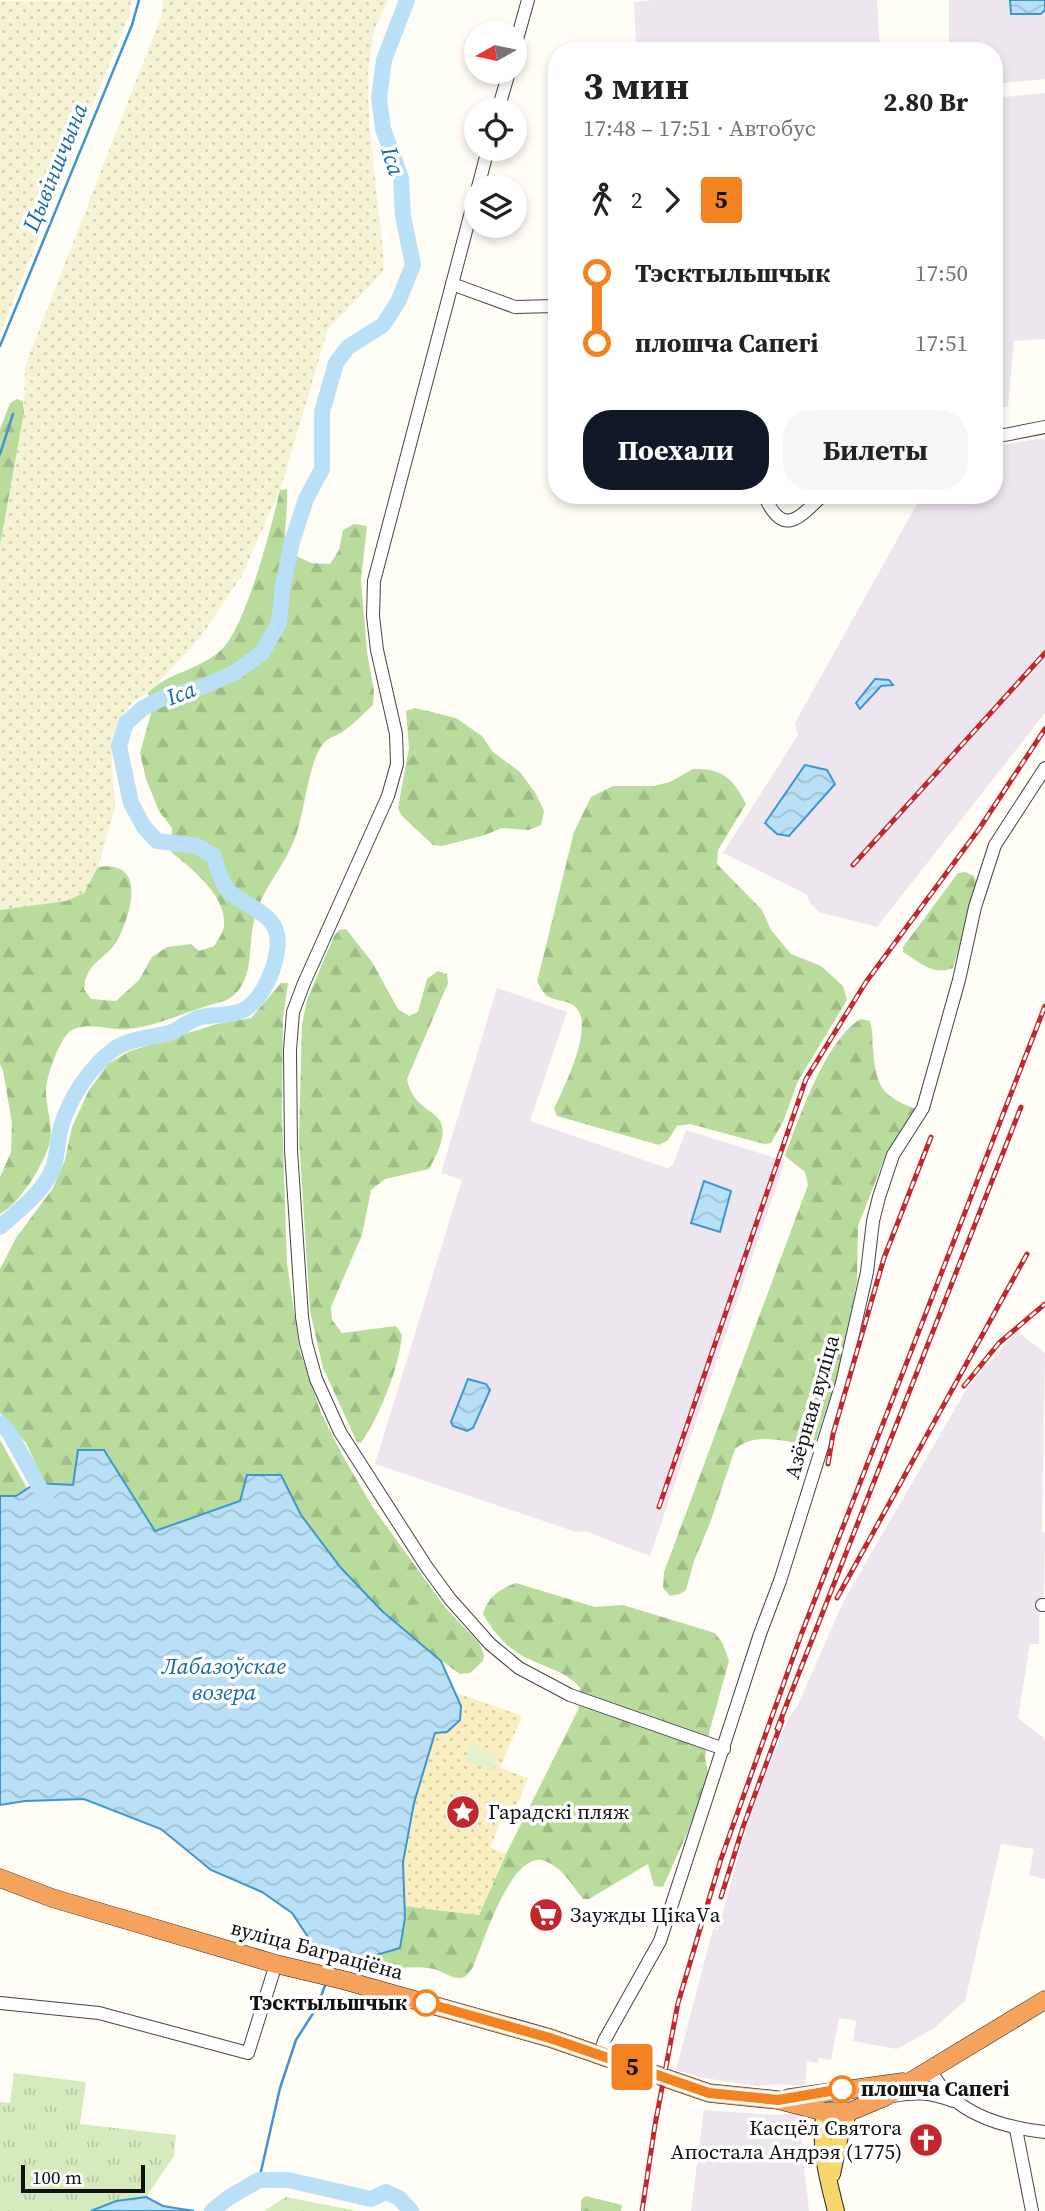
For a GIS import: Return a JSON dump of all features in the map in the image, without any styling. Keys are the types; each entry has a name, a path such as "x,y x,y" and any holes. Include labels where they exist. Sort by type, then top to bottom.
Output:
{"highway":[{"name":"вуліца Баграціёна","path":"0,1878 52,1898 276,1964 550,2038 709,2093 778,2100"},
{"path":"778,2100 825,2112 849,2112 885,2097 1045,2000"},
{"path":"778,2100 910,2081"},
{"path":"834,2091 846,2091 851,2099 849,2112"},
{"path":"825,2112 834,2091"}],"main road":[{"path":"802,2105 814,2118 836,2211"},
{"path":"823,2148 825,2112"},
{"path":"831,2187 834,2158 849,2112"}],"street":[{"path":"522,21 528,0"},
{"path":"464,238 374,581 374,627 396,734 397,764 388,796 293,1012 290,1049 291,1150 306,1343 316,1379 340,1432 368,1479 442,1588 490,1644 519,1668 570,1695 724,1749"},
{"path":"452,284 515,307 548,306"},
{"path":"1003,435 1045,427"},
{"path":"769,504 778,518 786,522 799,518 814,504"},
{"name":"Азёрная вуліца","path":"600,2055 604,2041 660,1941 760,1634 780,1581 842,1383 867,1272 873,1221 886,1176 893,1155 923,1108 958,981 975,906 995,845 1045,768"},
{"path":"0,2003 99,2013 248,2053 276,1964"},
{"path":"930,2069 940,2086 960,2104"},
{"path":"885,2097 931,2093 960,2104 991,2122 1016,2129 1045,2132"},
{"path":"1016,2129 1032,2211"}],"shaded area":[{"path":"131,0 130,13 0,333 0,1"},
{"path":"163,0 388,0 374,31 368,70 369,124 384,260 383,272 328,329 280,490 241,577 199,639 148,693 134,701 118,721 111,743 115,808 98,867 84,893 66,901 0,910 0,545 24,412 25,366 161,17"},
{"path":"877,0 879,42 636,42 634,2"},
{"path":"949,0 1045,0 1045,79 1003,83 1003,42 949,42"},
{"path":"1045,93 1045,339 1014,341 1008,407 1003,407 1003,97"},
{"path":"1045,438 1045,713 877,927 819,912 806,894 723,853 798,735 795,723 917,504 1003,504 1003,445"},
{"path":"497,988 567,1012 530,1121 667,1168 673,1165 686,1130 785,1161 650,1556 585,1531 576,1532 375,1464 462,1180 441,1173"},
{"path":"1017,1331 1045,1353 1042,1532 1045,1532 1044,1595 1039,1618 1039,1644 1030,1644 1018,1718 1045,1739 1045,1879 1029,1875 1034,1849 1001,1844 965,2001 934,2028 897,2049 853,2041 856,2021 839,2018 831,2060 819,2058 818,2063 807,2061 805,2086 758,2086 704,2078 676,2070 713,1929 718,1930 749,1818 787,1721 798,1705 843,1602 967,1388"},
{"path":"704,2110 776,2115 798,2113 809,2211 691,2211"}],"green space":[{"path":"17,399 23,401 24,412 0,545 0,429 10,403"},
{"path":"287,489 285,550 311,563 330,564 339,550 343,530 354,524 367,526 361,580 367,652 374,691 373,705 345,730 325,742 318,752 292,846 257,909 242,986 225,1001 152,1024 127,1029 90,1026 69,1032 50,1069 46,1086 51,1131 46,1154 22,1193 0,1214 0,1177 11,1152 12,1123 0,1065 0,910 66,901 84,893 98,867 113,867 123,871 129,879 131,889 128,914 115,944 89,972 84,989 91,999 116,1001 139,980 152,957 167,947 191,944 199,951 214,946 224,926 220,904 206,884 171,852 172,828 159,811 146,779 140,753 152,710 148,693 165,680 213,657 230,638 249,598 280,490"},
{"path":"415,708 456,718 482,736 493,752 520,772 536,794 544,811 541,825 529,830 502,828 442,846 433,845 401,815 398,808 409,748 406,711"},
{"path":"693,769 712,770 726,776 746,804 718,850 717,864 762,910 771,930 791,954 821,966 843,986 847,1000 798,1081 783,1122 771,1143 764,1144 690,1124 677,1126 668,1140 659,1145 557,1116 554,1109 576,1056 582,1025 580,1013 573,1005 547,996 537,982 574,832 591,797 613,786 653,786 670,782"},
{"path":"965,872 974,876 977,884 953,968 933,969 903,952 903,947 958,873"},
{"path":"346,929 372,962 398,1009 409,1016 418,1012 427,979 438,971 447,974 448,983 407,1079 412,1093 441,1123 443,1133 439,1147 429,1169 385,1179 371,1190 362,1235 331,1307 332,1320 342,1333 396,1326 402,1335 388,1391 361,1443 357,1442 323,1368 310,1311 299,1138 302,1025 307,1000 334,936 339,930"},
{"path":"281,983 288,983 283,1018 282,1115 287,1264 300,1351 321,1413 372,1506 444,1606 479,1643 484,1655 483,1661 470,1673 460,1674 416,1641 352,1580 316,1536 298,1509 281,1475 240,1501 155,1531 104,1450 73,1485 45,1484 26,1443 0,1413 0,1269 16,1238 53,1188 65,1160 72,1127 89,1090 108,1064 130,1051 217,1024 251,1018"},
{"path":"861,1019 870,1021 876,1072 883,1088 895,1099 916,1109 886,1154 858,1226 857,1282 838,1375 815,1443 764,1439 744,1443 735,1449 686,1590 670,1596 663,1588 664,1572 808,1185 805,1172 785,1156 825,1061 849,1029"},
{"path":"0,1440 27,1488 15,1496 0,1496"},
{"path":"516,1583 595,1607 623,1605 715,1633 723,1644 729,1661 710,1729 705,1758 708,1773 696,1813 663,1887 654,1886 648,1864 589,1899 583,1899 557,1868 545,1861 533,1861 521,1869 510,1883 491,1920 473,1967 465,1976 454,1977 426,1968 371,1968 363,1959 400,1948 405,1918 404,1906 479,1915 506,1854 578,1710 580,1688 560,1673 515,1651 499,1637 483,1614 495,1594"},
{"path":"471,1744 498,1754 493,1771 465,1761"},
{"path":"14,2073 86,2082 80,2124 176,2135 174,2156 146,2197 116,2201 91,2211 0,2211 0,2102 10,2103"},
{"path":"586,2196 622,2205 621,2211 581,2211 581,2200"},
{"path":"286,2197 357,2211 264,2211"}],"sand":[{"name":"Гарадскі пляж","path":"454,1692 522,1716 500,1768 528,1778 509,1823 501,1821 490,1847 506,1854 479,1915 404,1906 403,1862 414,1803 435,1733 461,1706"}],"water":[{"path":"1010,0 1045,0 1045,10 1041,14 1011,14"},
{"path":"875,679 889,680 893,685 881,686 860,709 856,703"},
{"path":"805,765 827,770 835,784 789,836 777,834 765,823"},
{"path":"704,1181 731,1191 720,1232 691,1223"},
{"path":"468,1379 486,1384 490,1390 473,1428 467,1431 453,1426 451,1422"},
{"name":"Лабазоўскае возера","path":"78,1450 104,1450 155,1531 240,1501 247,1475 281,1475 301,1515 341,1568 382,1611 441,1661 461,1706 460,1720 447,1732 435,1733 414,1803 403,1862 405,1918 400,1948 363,1959 316,1949 292,1913 262,1892 211,1870 161,1829 84,1799 25,1801 0,1805 0,1496 16,1496 36,1483 73,1485"},
{"path":"146,2197 163,2206 194,2211 91,2211 116,2201"}],"waterway":[{"name":"Цывіншчына","path":"0,346 132,25 139,0"},
{"name":"Іса","path":"0,1227 30,1200 49,1177 55,1163 61,1127 70,1105 89,1074 105,1057 127,1043 169,1033 198,1018 239,1012 247,1008 265,987 273,968 278,939 275,929 265,915 228,890 220,877 214,856 197,846 157,841 144,827 131,803 119,746 126,723 143,708 165,697 202,687 234,673 262,653 279,623 292,542 306,499 322,469 322,412 336,363 348,347 383,325 398,302 413,265 403,216 401,178 383,129 379,98 384,60 407,0"},
{"path":"0,454 13,414"},
{"name":"Іса","path":"0,1423 9,1432 47,1501"},
{"path":"331,1970 337,1954"},
{"path":"259,2180 280,2088 296,2040 317,2007 326,1983"},
{"path":"212,2211 259,2180 288,2180 371,2199 386,2192 399,2198 411,2211"}],"railway":[{"path":"853,865 1045,653"},
{"path":"659,1507 806,1079 866,982 979,829 1045,729"},
{"path":"642,2211 678,2003 721,1859 801,1635 1045,1006"},
{"path":"777,1729 1021,1107"},
{"path":"828,1464 833,1434 884,1258 931,1137"},
{"path":"837,1598 1027,1254"},
{"path":"964,1386 999,1343 1045,1304"},
{"path":"721,1897 743,1827 782,1721"}],"bus line":[{"name":"5","path":"426,2003 550,2038 709,2093 778,2100 842,2089"}],"place":[{"name":"Гарадскі пляж","path":"463,1812"},
{"name":"Заужды ЦікаVа","path":"546,1915"},
{"name":"Тэсктыльшчык","path":"426,2003"},
{"name":"плошча Сапегі","path":"842,2089"},
{"name":"Касцёл Святога Апостала Андрэя (1775)","path":"926,2140"}]}
